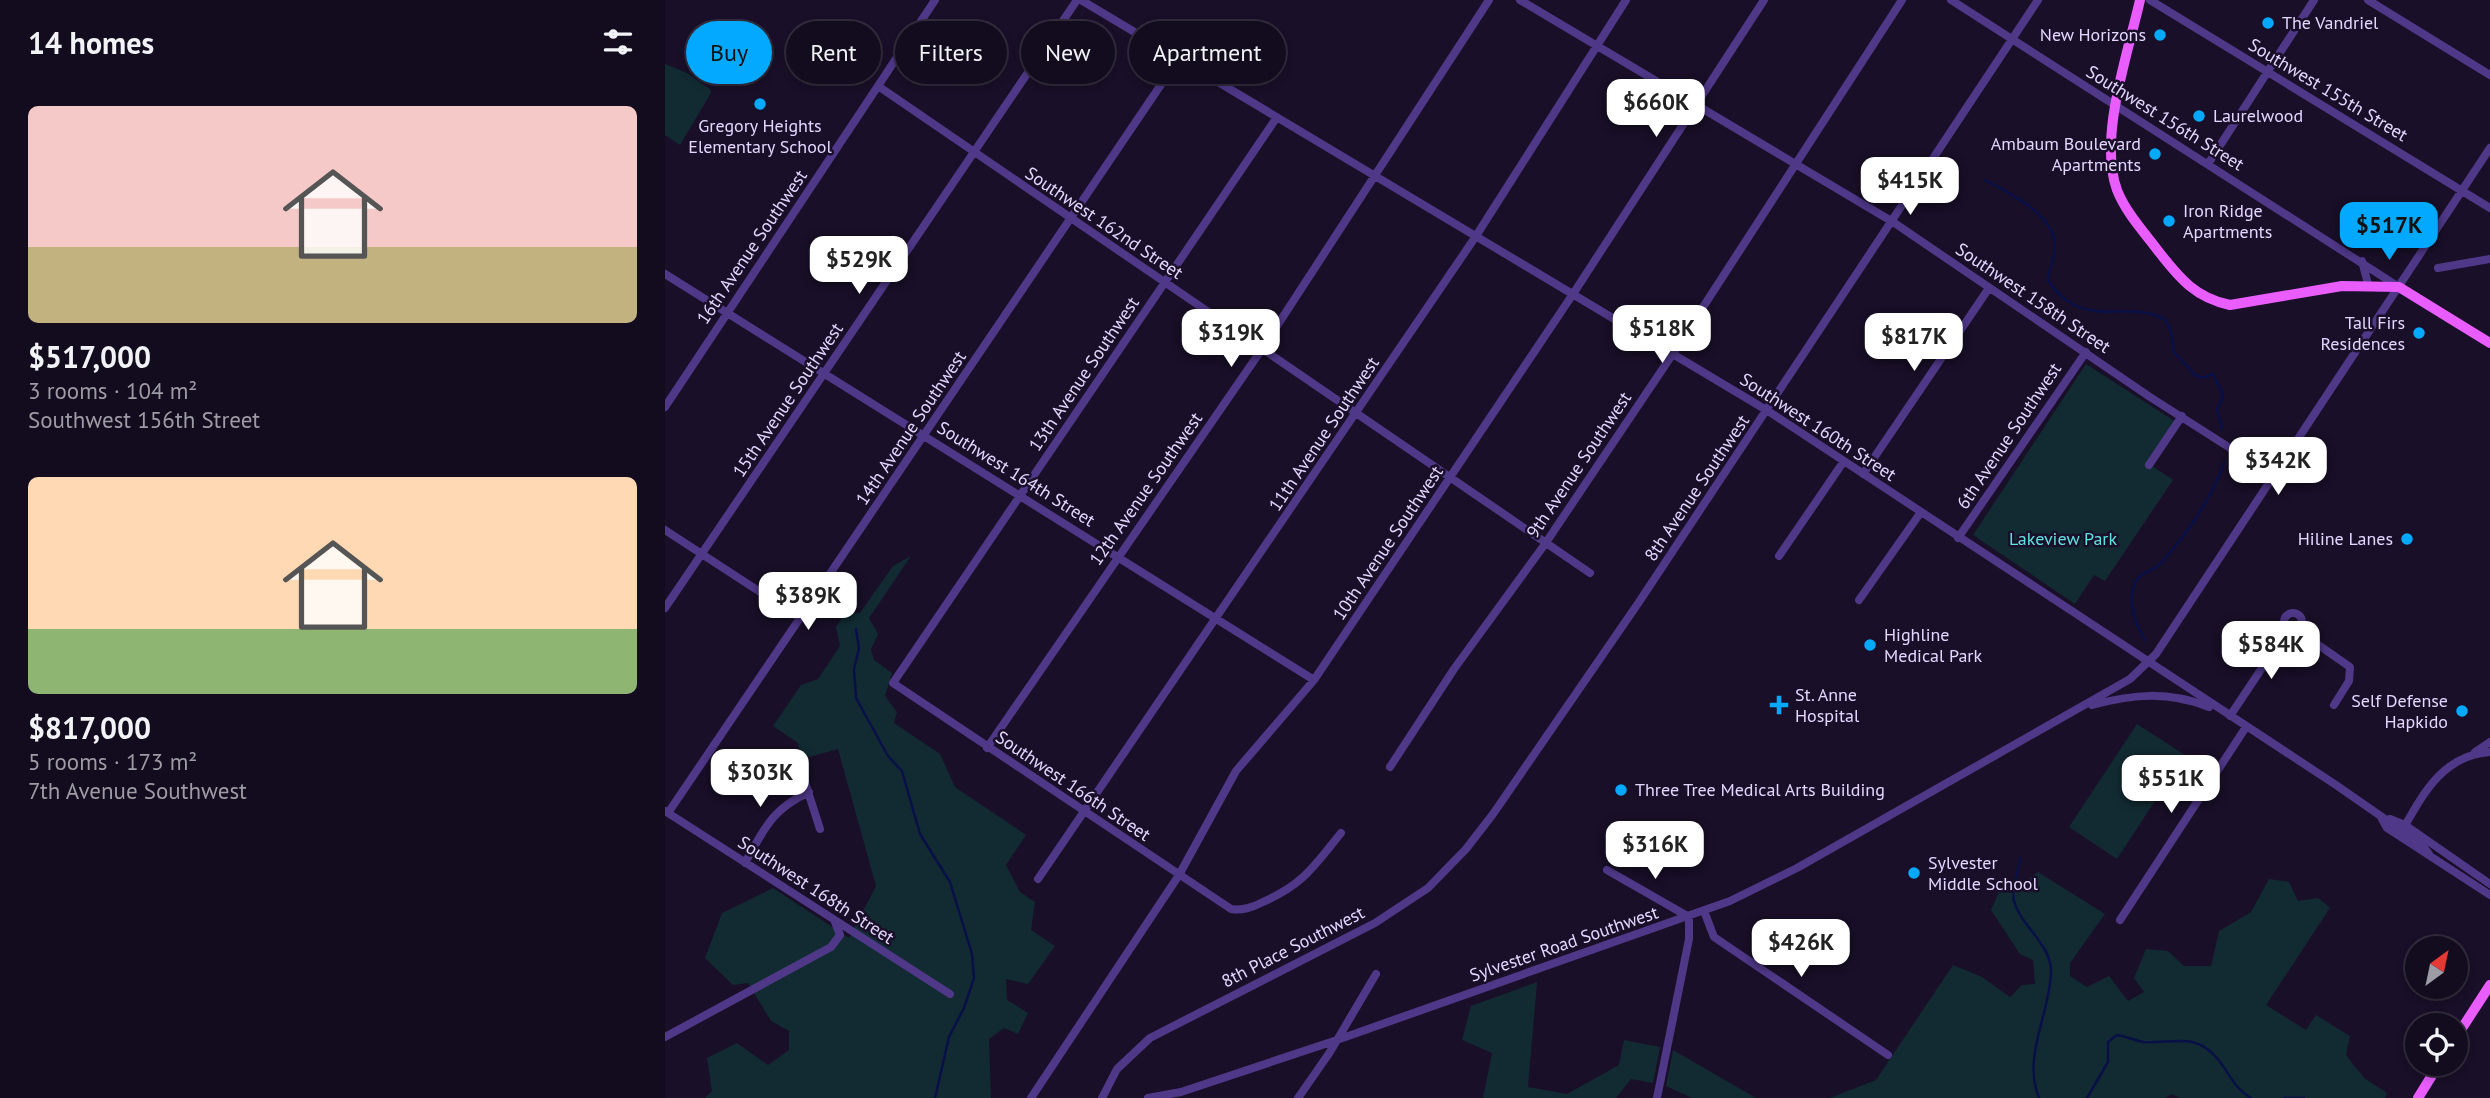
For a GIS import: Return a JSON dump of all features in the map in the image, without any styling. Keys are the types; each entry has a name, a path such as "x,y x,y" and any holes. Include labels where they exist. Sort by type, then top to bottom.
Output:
{"main road":[{"path":"2140,0 2110,146 2111,170 2117,191 2128,212 2190,289 2214,302 2230,305 2368,284 2399,287 2490,343"},
{"path":"2468,1019 2490,985"},
{"path":"2418,1098 2432,1076"}],"street":[{"name":"16th Avenue Southwest","path":"665,407 935,0"},
{"name":"Southwest 160th Street","path":"1079,0 1129,29"},
{"name":"15th Avenue Southwest","path":"665,608 1079,0"},
{"name":"12th Avenue Southwest","path":"987,748 1262,349 1377,177 1489,0"},
{"name":"Southwest 158th Street","path":"1520,0 1893,222 2274,476"},
{"name":"11th Avenue Southwest","path":"1038,880 1476,236 1626,0"},
{"name":"10th Avenue Southwest","path":"1031,1098 1179,875 1236,771 1314,680 1573,294 1764,0"},
{"name":"9th Avenue Southwest","path":"1390,767 1454,669 1545,544 1672,355 1902,0"},
{"name":"Southwest 156th Street","path":"1951,0 2363,261 2399,287"},
{"name":"8th Avenue Southwest","path":"1493,814 1768,411 2038,0"},
{"name":"Southwest 155th Street","path":"2150,0 2490,208"},
{"path":"2208,164 2314,0"},
{"path":"2368,0 2490,75"},
{"name":"14th Avenue Southwest","path":"666,812 925,436 1162,84"},
{"name":"Southwest 160th Street","path":"1222,84 1768,411 2379,816 2490,884"},
{"name":"Southwest 162nd Street","path":"878,86 973,154 1590,573"},
{"name":"13th Avenue Southwest","path":"893,683 1277,117"},
{"path":"2150,663 2490,148"},
{"path":"2438,268 2490,259"},
{"path":"2363,261 2368,284"},
{"name":"Southwest 164th Street","path":"665,274 1218,617 1314,680"},
{"path":"1863,474 1989,288"},
{"name":"6th Avenue Southwest","path":"1958,538 2085,352"},
{"path":"2149,465 2182,416"},
{"path":"1779,556 1844,461"},
{"path":"1859,600 1921,512"},
{"path":"665,530 800,618"},
{"path":"2083,708 2123,697 2162,694 2187,699 2228,715 2293,630 2350,667 2349,681 2334,705"},
{"name":"Sylvester Road Southwest","path":"1147,1098 1181,1092 1337,1040 1704,911 1797,868 2083,708 2150,663"},
{"name":"Southwest 166th Street","path":"893,683 1226,907 1238,910 1255,905 1298,884 1341,832"},
{"path":"2120,919 2246,727"},
{"path":"2474,753 2490,742"},
{"path":"2403,829 2444,769 2458,758 2490,752"},
{"path":"801,770 820,829"},
{"path":"745,863 776,812 785,803 809,792"},
{"name":"Southwest 168th Street","path":"666,812 950,995"},
{"name":"8th Place Southwest","path":"1102,1098 1117,1069 1150,1038 1327,950 1413,899 1445,872 1493,814"},
{"name":"Southwest 160th Street","path":"2379,816 2387,828 2490,895"},
{"name":"Southwest 160th Street","path":"2403,829 2429,854"},
{"path":"1607,870 1689,917 1689,939 1657,1098"},
{"path":"1704,911 1714,937 1888,1055"},
{"path":"665,1037 831,947 840,935 835,922"},
{"path":"1298,1098 1337,1040 1376,974"}],"green space":[{"path":"665,64 686,73 686,84 703,84 711,93 680,145 665,135"},
{"name":"Lakeview Park","path":"2086,364 2176,422 2149,464 2173,480 2105,581 2094,575 2075,604 1973,535"},
{"path":"911,556 869,618 878,634 871,649 874,660 892,673 885,696 897,712 894,723 940,754 955,787 1026,835 1006,865 1020,892 1035,902 1031,930 1055,946 1028,984 1006,979 1007,1000 1028,1013 1018,1034 1004,1028 989,1039 991,1098 705,1098 712,1091 707,1058 737,1043 768,1065 789,1050 789,1031 771,1021 748,983 733,985 705,958 722,913 773,888 849,938 876,886 838,749 802,759 798,743 773,726 801,685 818,679 840,646 836,627 846,612 860,613 893,566"},
{"path":"2137,724 2185,755 2117,859 2069,827"},
{"path":"2038,872 2105,914 2070,963 2070,976 2087,987 2109,976 2128,1001 2144,992 2134,978 2146,949 2168,951 2184,966 2211,966 2219,931 2251,912 2269,879 2289,882 2298,901 2318,898 2330,908 2266,1005 2306,1030 2316,1015 2350,1036 2346,1055 2364,1078 2387,1093 2385,1098 2180,1098 2172,1094 2165,1098 1830,1098 1876,1080 1953,965 1982,977 2010,997 2022,985 2035,984 2033,960 2020,954 1991,910 1999,892 2011,893"},
{"path":"1537,982 1528,1087 1567,1094 1619,1065 1624,1040 1660,1047 1653,1083 1631,1079 1616,1098 1483,1098 1492,1053 1462,1040 1471,1006"},
{"path":"1673,1050 1756,1098 1692,1098 1666,1086"}],"waterway":[{"path":"1985,180 2029,206 2048,225 2055,247 2048,280 2062,296 2076,306 2090,310 2136,312 2166,320 2174,352 2195,375 2202,378 2213,374 2223,395 2217,410 2222,429"},
{"path":"2145,640 2135,620 2132,605 2135,583 2140,576 2160,564 2179,542 2205,503 2224,463"},
{"path":"856,629 859,648 854,669 856,698 888,756 902,771 920,834 950,882 972,954 974,978 964,1008 949,1037 935,1098"},
{"path":"2020,858 2014,901 2017,910 2046,953 2051,972 2035,1051 2035,1083 2039,1098"},
{"path":"2087,1098 2108,1062 2108,1042 2117,1035 2144,1042 2182,1041 2199,1044 2216,1057 2235,1084 2251,1098"},
{"path":"2284,1098 2304,1098"}],"place":[{"name":"The Vandriel","path":"2268,23"},
{"name":"New Horizons","path":"2160,35"},
{"name":"Gregory Heights Elementary School","path":"760,104"},
{"name":"Laurelwood","path":"2199,116"},
{"name":"Ambaum Boulevard Apartments","path":"2155,154"},
{"name":"Iron Ridge Apartments","path":"2169,221"},
{"name":"Tall Firs Residences","path":"2419,333"},
{"name":"Hiline Lanes","path":"2407,539"},
{"name":"Highline Medical Park","path":"1870,645"},
{"name":"St. Anne Hospital","path":"1779,705"},
{"name":"Self Defense Hapkido","path":"2462,711"},
{"name":"Three Tree Medical Arts Building","path":"1621,790"},
{"name":"Sylvester Middle School","path":"1914,873"}]}
